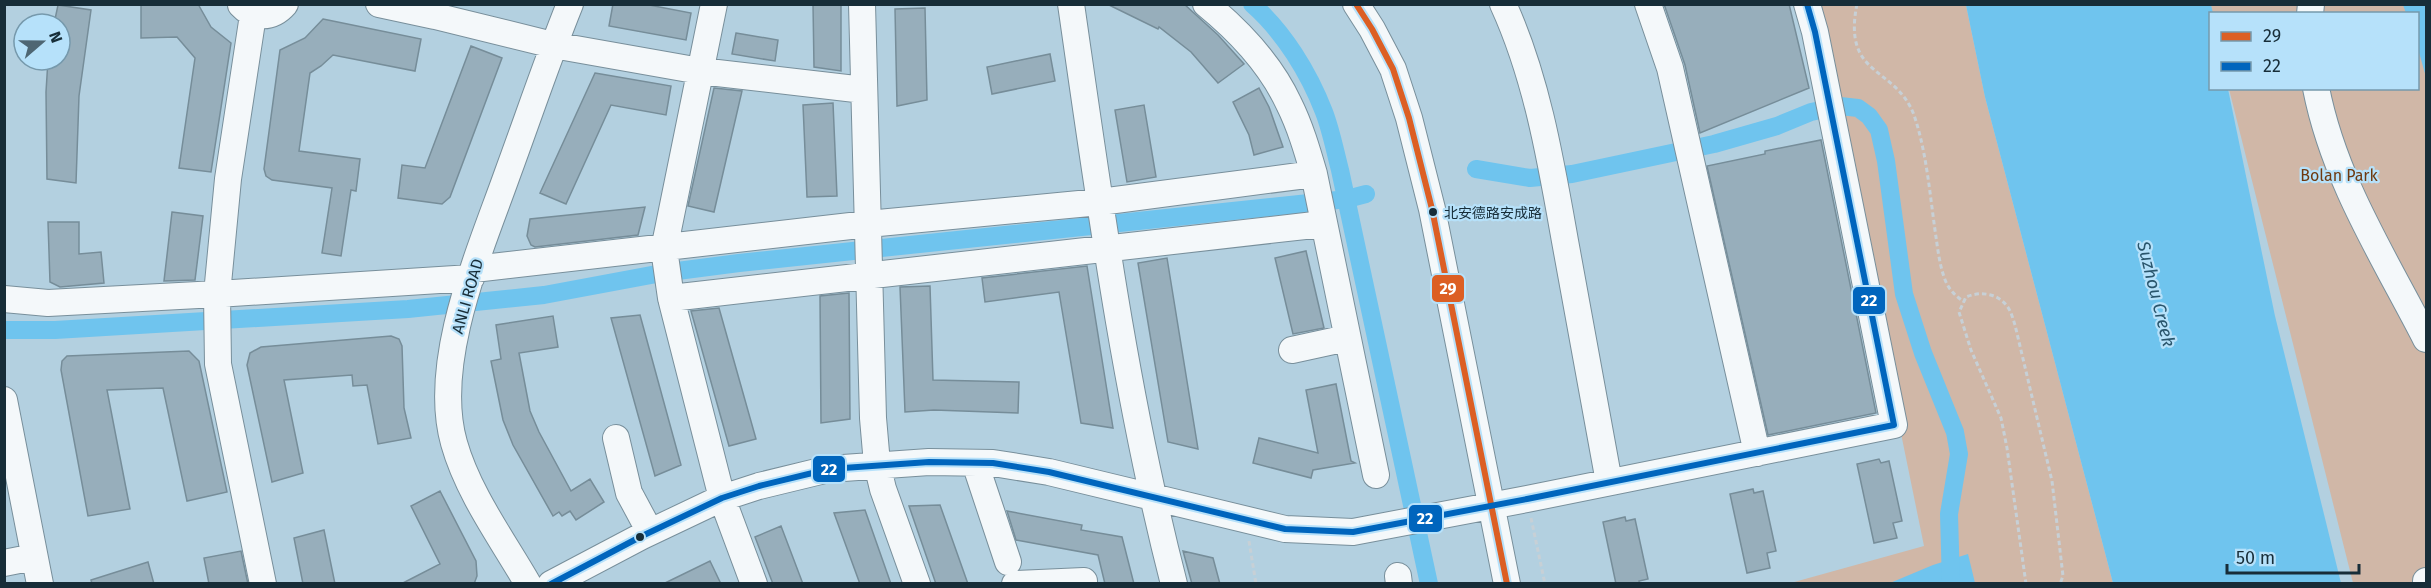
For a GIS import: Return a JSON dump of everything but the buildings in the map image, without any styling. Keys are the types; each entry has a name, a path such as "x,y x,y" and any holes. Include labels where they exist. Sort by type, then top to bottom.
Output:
{"street":[{"path":"263,584 218,364 217,301 247,10 267,16 279,11 285,4"},
{"path":"379,4 554,45 700,71 864,90"},
{"name":"ANLI ROAD","path":"528,584 472,488 454,442 448,394 454,342 470,280 570,4"},
{"path":"714,4 665,253 670,292 722,498 754,584"},
{"path":"862,4 873,418 877,464 883,489 916,584"},
{"path":"1071,4 1106,244 1152,497 1174,584"},
{"path":"1206,4 1243,37 1265,65 1289,103 1315,181 1376,475"},
{"path":"1356,4 1393,69 1409,118 1432,209 1507,584"},
{"path":"1503,4 1513,26 1531,84 1549,157 1610,482"},
{"path":"1648,4 1670,68 1685,130 1756,453"},
{"path":"551,584 650,532 722,498 759,486 829,469 877,464 993,463 1049,472 1285,529 1353,532 1527,500 1894,425 1815,32 1807,4"},
{"path":"2316,90 2324,125 2354,203 2427,339"},
{"path":"4,299 48,303 217,301 470,280 665,253 868,229 1100,206 1315,181"},
{"path":"670,292 870,272 1322,218"},
{"path":"1292,350 1347,338"},
{"path":"4,400 40,584"},
{"path":"616,438 629,493 650,532"},
{"path":"975,463 1011,572 1026,581 1084,581 1084,584"},
{"path":"4,563 34,557"}],"path":[{"path":"1857,4 1853,28 1865,62 1906,101 1913,114 1920,139 1939,257 1946,281 1953,294 1964,302"},
{"path":"2026,584 2005,438 1994,400 1983,380 1959,312 1966,297 1975,293 1983,292 2007,306 2015,325 2052,481 2063,576 2060,584"},
{"path":"1527,500 1545,584"},
{"path":"1245,519 1256,584"}],"green space":[{"path":"1808,5 1966,5 1985,97 2113,583 1787,584 1924,546"},
{"name":"Bolan Park","path":"2208,5 2426,5 2426,583 2353,583 2229,90 2419,90 2419,12 2210,12"}],"water":[{"name":"Suzhou Creek","path":"1966,5 2211,5 2213,12 2209,12 2209,90 2228,90 2275,316 2341,583 2113,583 1985,97"},
{"path":"2403,5 2426,5 2426,77 2419,52 2419,12 2406,12"},
{"path":"1968,554 1975,583 1890,583 1933,565"}],"waterway":[{"path":"1252,4 1275,27 1294,54 1311,83 1329,126 1429,584"},
{"path":"1476,169 1530,178 1572,174 1714,144 1777,126 1811,112 1840,106 1858,108 1869,116 1879,130 1886,161 1904,294 1923,353 1955,432 1959,454 1949,514 1951,584"},
{"path":"4,330 55,330 408,309 544,295 662,273 739,263 1347,199 1366,194"}],"transit line":[{"name":"29","path":"1356,4 1393,69 1409,118 1432,209 1507,584"},
{"name":"22","path":"551,584 642,536 722,498 759,486 829,469 929,462 993,463 1049,472 1285,529 1353,532 1894,425 1815,32 1807,4"}],"place":[{"name":"北安德路安成路","path":"1433,212"}]}
